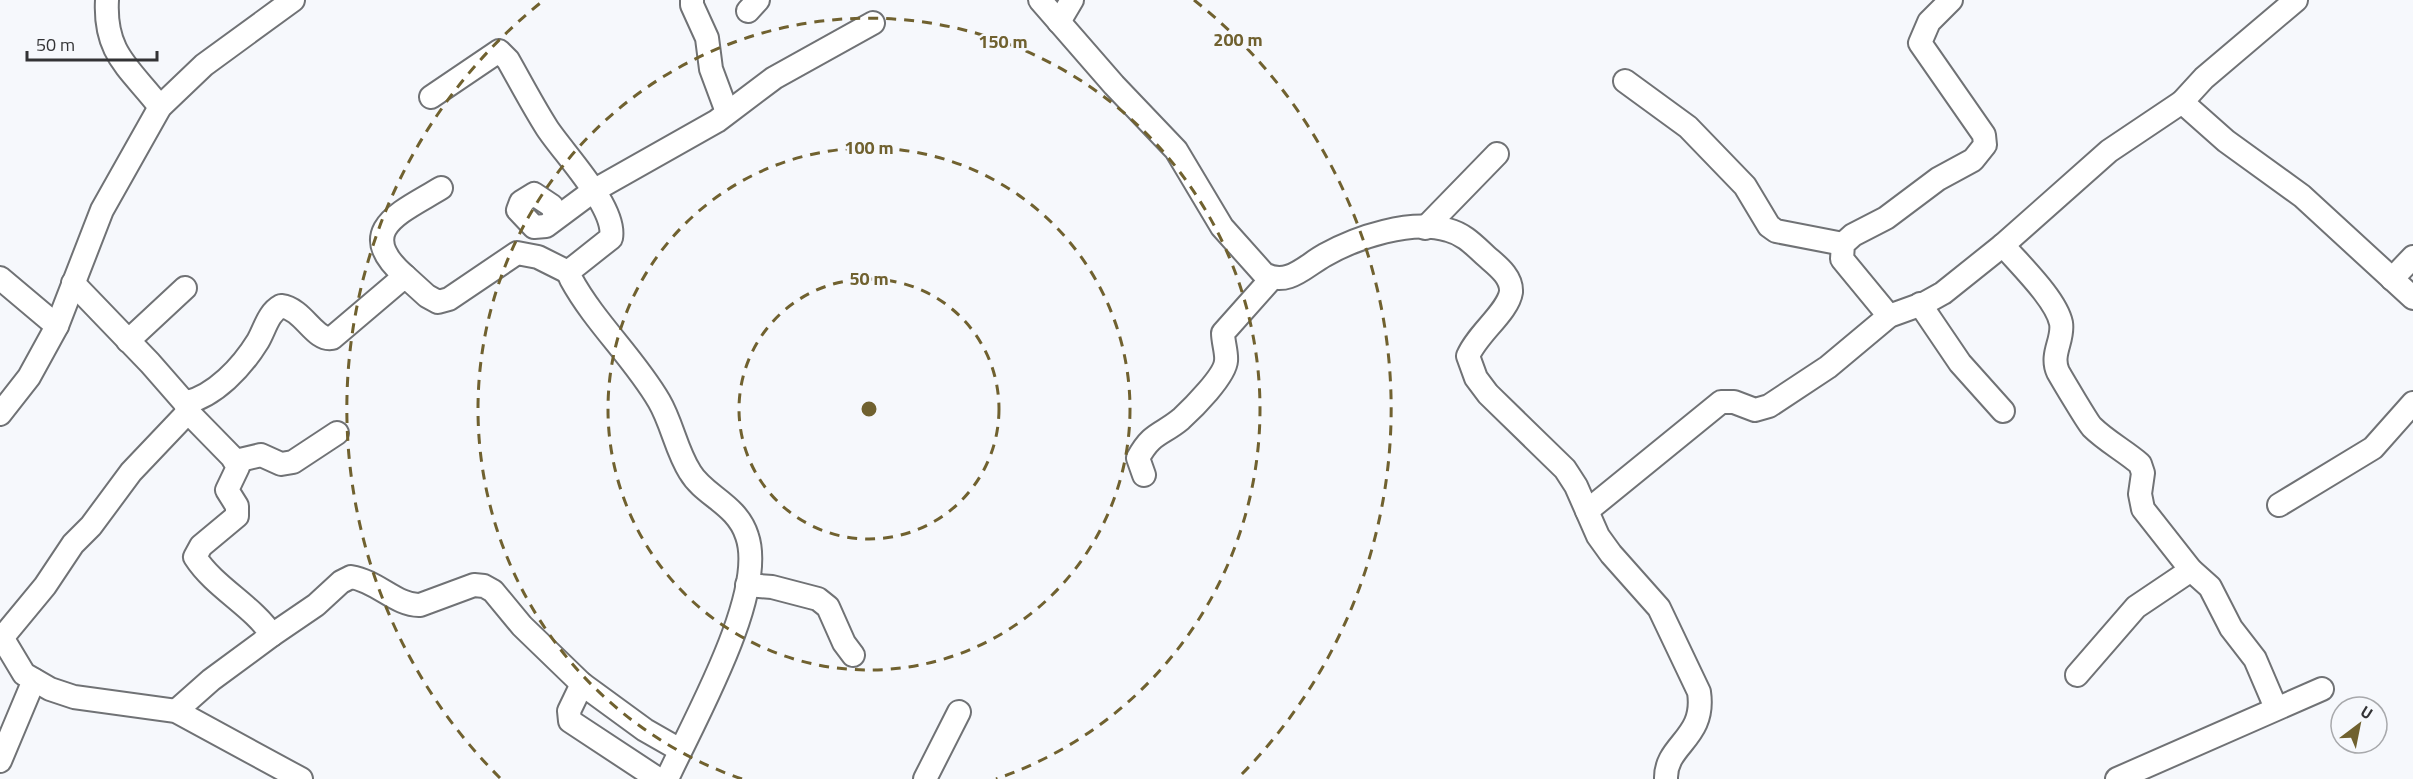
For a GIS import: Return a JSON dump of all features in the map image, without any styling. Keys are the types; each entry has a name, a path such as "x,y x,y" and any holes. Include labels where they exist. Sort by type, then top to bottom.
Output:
{"street":[{"path":"106,0 106,14 113,50 160,107"},
{"path":"0,414 28,377 57,326 102,210 160,107 204,65 293,0"},
{"path":"692,0 692,5 707,38 711,69 728,112"},
{"path":"1040,0 1176,150 1212,213 1231,240 1258,269 1272,278 1293,276 1336,249 1380,232 1425,228 1450,230 1466,238 1505,273 1511,289 1508,303 1474,341 1468,356 1476,378 1488,394 1565,470 1598,536 1659,608 1699,692 1701,706 1697,723 1666,768 1666,779"},
{"path":"1059,22 1072,0"},
{"path":"1889,316 1842,259 1844,244 1853,236 1886,218 1938,179 1973,160 1985,145 1983,135 1920,43 1929,22 1951,0"},
{"path":"1587,511 1721,402 1734,402 1755,410 1769,406 1828,367 1889,316 1943,293 2003,245 2109,151 2182,102 2204,78 2296,0"},
{"path":"556,218 593,191 705,128 774,78 873,23"},
{"path":"431,98 499,51 508,60 548,129 593,191 612,222 611,238 568,272"},
{"path":"1625,81 1688,127 1745,186 1769,226 1776,231 1844,244"},
{"path":"2182,102 2226,141 2302,196 2413,298"},
{"path":"1425,228 1497,154"},
{"path":"441,188 387,222 381,235 384,251 405,276 427,296 438,302 449,298 517,253 538,257 568,272 587,303 622,347 660,403 689,472 739,520 748,537 747,585 730,644 667,779"},
{"path":"2003,245 2049,299 2061,322 2054,358 2058,372 2091,426 2140,464 2144,473 2140,494 2143,509 2191,570 2210,587 2231,628 2255,659 2276,708"},
{"path":"2392,279 2413,257"},
{"path":"301,779 176,711 74,697 50,689 34,680 16,664 1,636 45,586 73,544 91,526 131,472 186,408 225,381 250,352 276,309 281,306 291,308 323,338 332,338 405,276"},
{"path":"0,278 57,326"},
{"path":"1144,475 1138,458 1145,444 1180,420 1217,379 1227,360 1223,333 1272,278"},
{"path":"73,284 128,341 236,462 238,467 227,490 237,506 237,516 201,546 195,556 233,596 264,624 272,635"},
{"path":"128,341 185,288"},
{"path":"1920,304 1960,363 2003,411"},
{"path":"2279,505 2373,448 2413,403"},
{"path":"236,462 261,454 282,464 293,462 337,433"},
{"path":"2077,675 2136,607 2191,570"},
{"path":"176,711 211,680 316,605 341,582 351,577 374,583 413,606 474,585 484,586 493,591 522,626 582,684 645,730 680,750"},
{"path":"747,585 772,587 818,599 828,607 844,643 853,655"},
{"path":"0,762 34,680"},
{"path":"582,684 569,711 570,721 658,779"},
{"path":"2117,779 2322,689"},
{"path":"925,779 959,712"}]}
